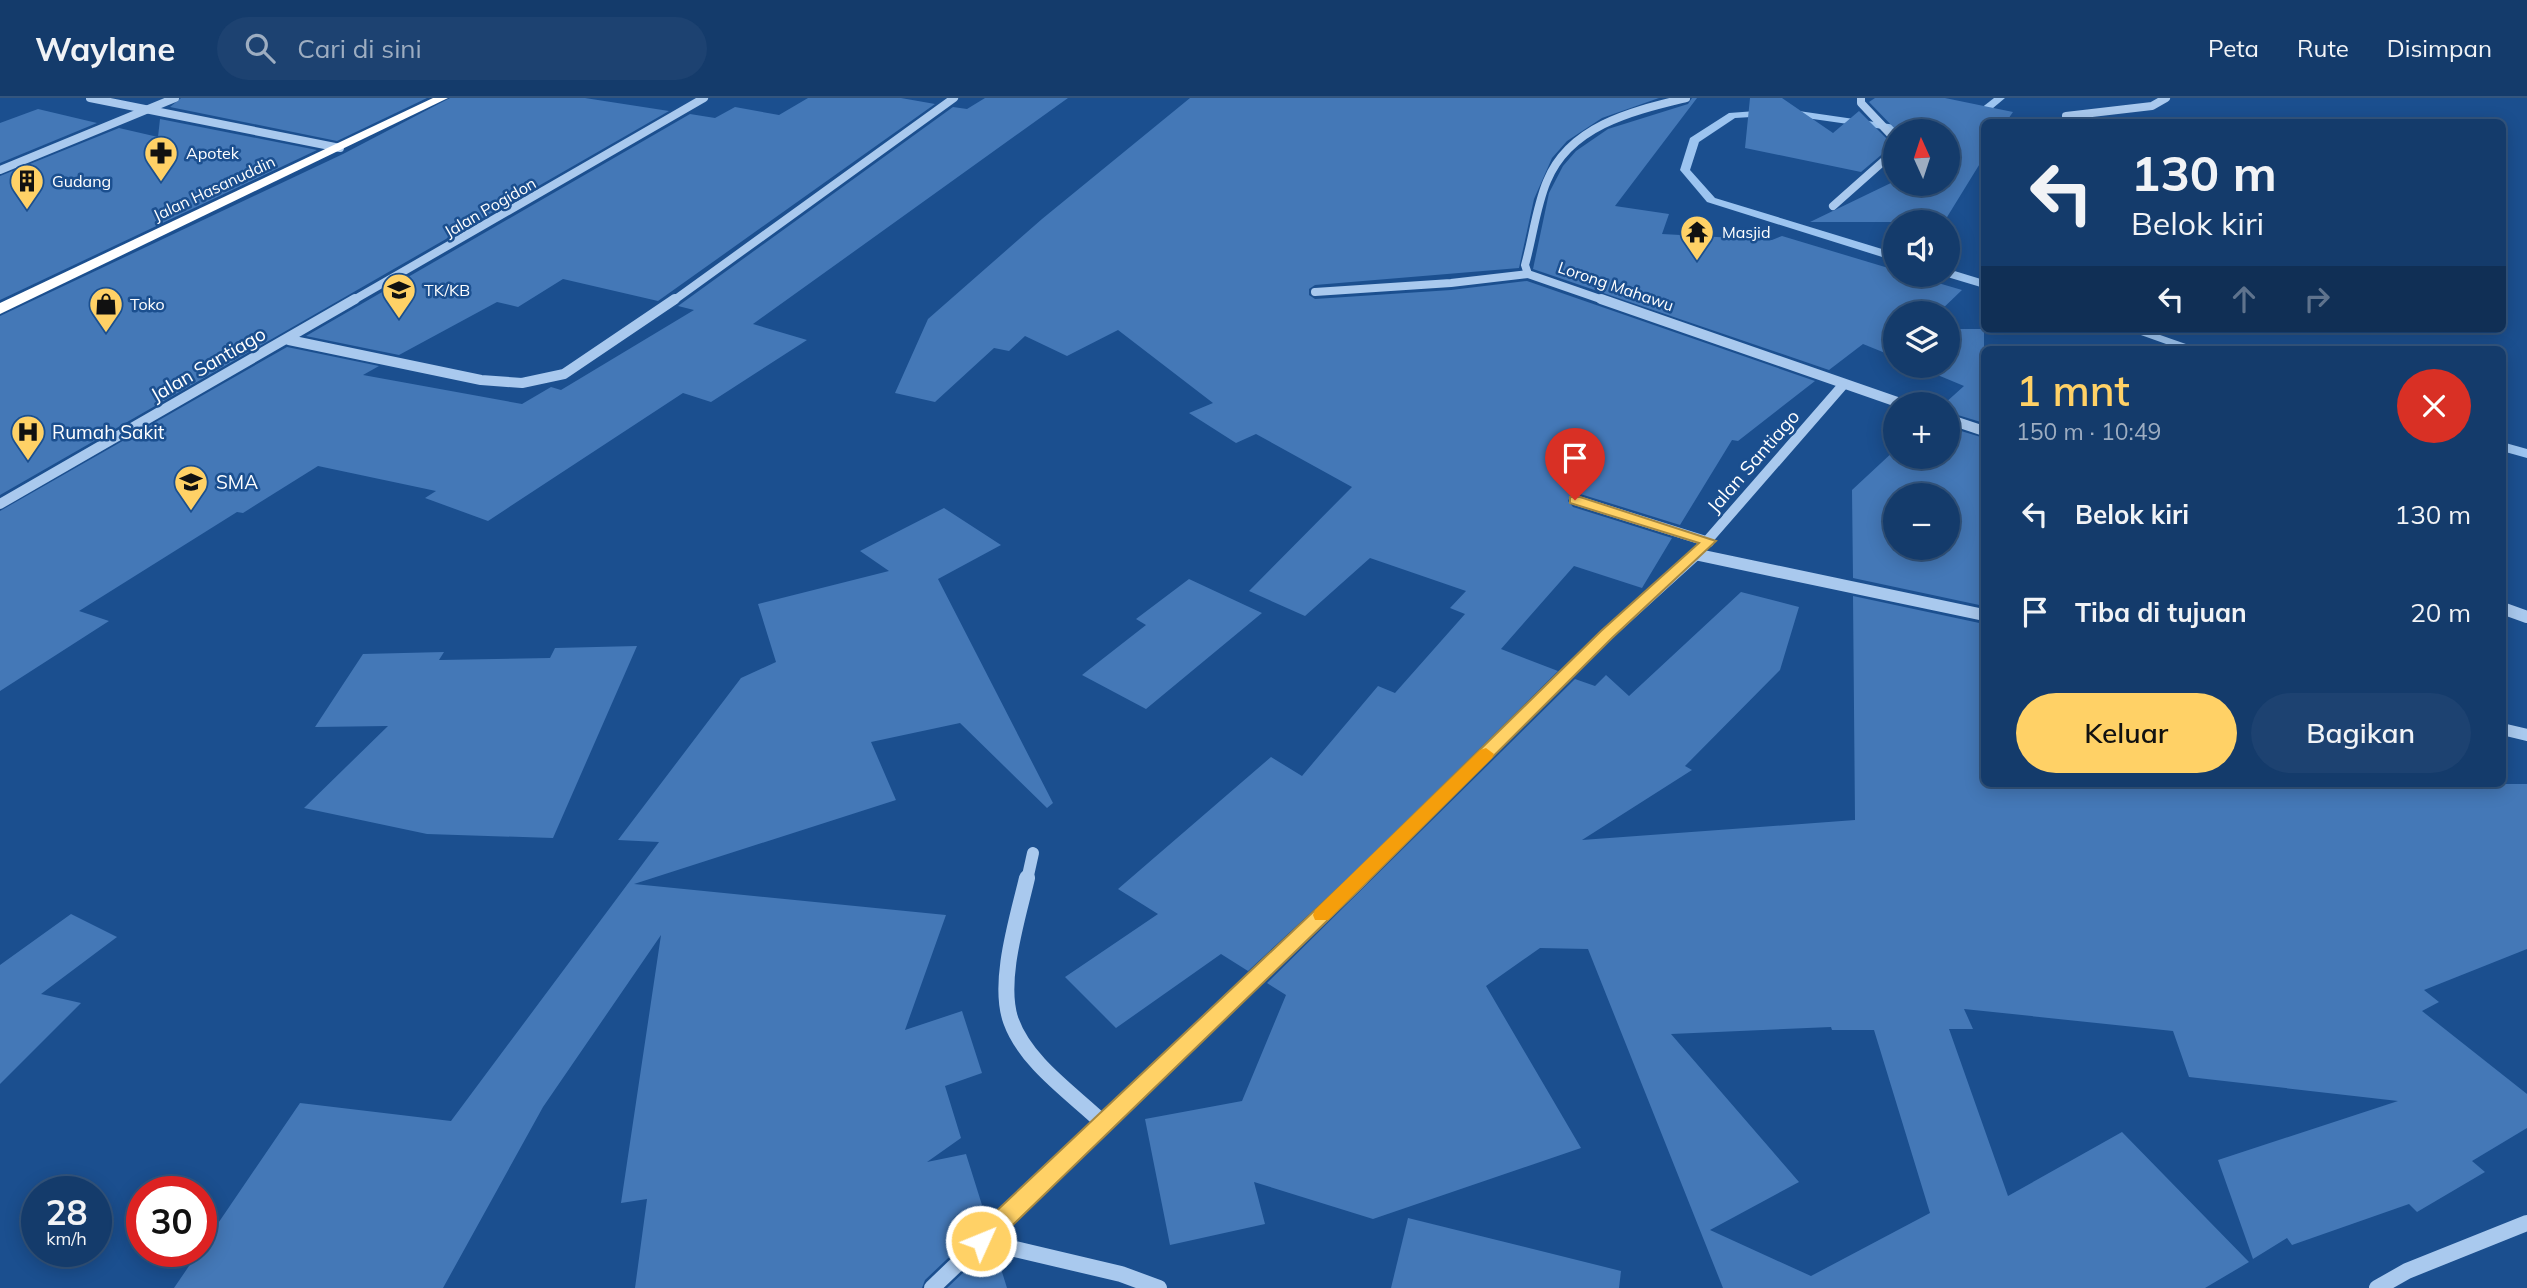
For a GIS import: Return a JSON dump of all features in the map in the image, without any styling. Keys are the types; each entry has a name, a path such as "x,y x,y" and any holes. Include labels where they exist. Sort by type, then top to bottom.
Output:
{"highway":[{"name":"Jalan Hasanuddin","path":"0,309 442,98"}],"street":[{"path":"90,98 340,148"},
{"path":"0,170 175,98"},
{"name":"Jalan Pogidon","path":"289,340 704,98"},
{"path":"289,340 481,380 522,383 564,374 630,332 954,98"},
{"name":"Lorong Mahawu","path":"1686,98 1638,110 1574,139 1548,178 1525,265 1528,274 1883,398"},
{"path":"1861,98 1861,103 1883,124"},
{"path":"2066,116 2152,106 2166,98"},
{"path":"1833,206 1883,162"},
{"path":"1315,292 1451,284 1528,274"},
{"name":"Jalan Santiago","path":"0,504 289,340"},
{"name":"Jalan Santiago","path":"932,1288 1355,884 1607,635 1709,541 1843,385"},
{"path":"1960,423 1981,430"},
{"path":"1575,500 1709,541"},
{"path":"1695,554 1981,614"},
{"path":"2506,609 2527,617"},
{"path":"2506,730 2527,735"},
{"path":"1033,853 1006,982 1010,1020 1028,1049 1104,1124"},
{"path":"2376,1288 2407,1271 2527,1223"},
{"path":"981,1241 1121,1274 1159,1288"}],"building":[{"path":"181,98 427,98 337,141 170,107"},
{"path":"450,98 585,98 669,111 0,495 0,316 343,154"},
{"path":"808,98 901,98 935,104 658,301 563,279 518,307 497,302 399,355 306,336 690,114 715,118 735,107 779,115"},
{"path":"985,98 1068,98 753,324 807,340 711,402 683,393 488,521 425,498 436,491 318,466 243,513 237,512 79,611 109,621 0,691 0,511 287,347 379,366 363,375 522,404 551,387 561,390 694,310 678,306 953,107 967,109"},
{"path":"1190,98 1659,98 1602,118 1567,141 1552,158 1534,199 1519,268 1315,285 1309,289 1309,295 1315,299 1451,290 1527,281 1815,381 1738,441 1732,440 1680,525 1577,493 1571,494 1568,501 1573,507 1672,538 1642,588 1574,566 1501,649 1558,671 1359,868 1248,971 1221,954 1116,1028 1065,977 1158,914 1118,889 1271,757 1302,776 1378,686 1395,693 1465,614 1450,608 1466,591 1370,558 1305,616 1249,591 1352,487 1256,434 1236,443 1189,413 1213,403 1118,330 1067,356 1025,336 1009,351 994,348 935,402 895,393 928,319 1042,219"},
{"path":"1692,98 1697,98 1615,206 1669,214 1662,234 1772,240 1782,236 1883,266 1883,287 1952,287 1962,290 1951,301 1883,301 1883,352 1863,344 1829,370 1533,269 1549,193 1563,166 1576,151 1608,129 1688,104"},
{"path":"1750,98 1782,98 1833,133 1859,111 1883,135 1883,153 1861,172 1745,148"},
{"path":"1875,98 1945,98 2013,112 2008,119 1981,119 1981,162 1960,196 1960,119 1885,119 1869,102"},
{"path":"38,109 97,123 0,163 0,123"},
{"path":"160,119 317,150 0,300 0,176 119,128 158,137"},
{"path":"1883,187 1883,196 1960,196 1951,210 1883,210 1883,222 1810,222"},
{"path":"1960,329 1981,329 1981,333 1984,333 1984,346 1981,346 1981,422 1960,416 1960,392 1957,392 1964,386 1945,378 1960,378"},
{"path":"1960,431 1981,437 1981,605 1853,578 1852,490 1883,461 1883,469 1960,469"},
{"path":"944,508 1001,545 938,579 1053,803 1047,808 960,723 871,742 896,800 634,884 946,915 905,1030 962,1011 982,1073 945,1086 961,1138 927,1162 966,1154 987,1221 925,1280 922,1288 635,1288 647,1199 621,1203 661,935 543,1107 443,1288 174,1288 188,1267 217,1267 217,1225 300,1103 451,1121 659,842 618,840 741,678 776,662 758,604 889,571 860,551"},
{"path":"1189,579 1262,613 1146,709 1082,675 1146,625 1136,619"},
{"path":"1741,592 1799,607 1780,670 1685,766 1692,770 1582,840 1855,820 1853,596 1981,623 1981,787 2506,787 2506,784 2527,784 2527,949 2424,990 2439,1002 2422,1011 2527,1094 2527,1128 2472,1161 2485,1172 2417,1212 2409,1204 2292,1245 2287,1238 2253,1259 2218,1160 2398,1101 2189,1077 2173,1031 1964,1009 1973,1029 1949,1029 2008,1196 2122,1132 2249,1262 2205,1288 1723,1288 1588,949 1540,948 1486,986 1581,1148 1373,1219 1254,1182 1265,1224 1170,1245 1145,1119 1242,1101 1286,995 1267,983 1575,679 1595,686 1606,675 1629,696","holes":["1831,1027 1832,1030 1874,1030 1930,1213 1811,1276 1710,1230 1799,1182 1671,1034"]},
{"path":"637,646 553,838 427,834 304,808 388,726 315,727 363,654 444,652 439,660 550,658 555,648"},
{"path":"71,914 117,937 41,994 81,1003 0,1084 0,965"},
{"path":"1408,1218 1621,1271 1619,1288 1391,1288"},
{"path":"984,1253 997,1256 1007,1288 947,1288"}],"waterway":[{"path":"1970,122 2000,98"},
{"path":"1883,126 1785,112 1733,115 1694,140 1685,170 1711,200 1883,253"},
{"path":"1960,277 1981,283"},
{"path":"2143,333 2183,346"},
{"path":"2506,447 2527,454"}],"slow traffic":[{"path":"1322,915 1486,754"}],"place":[{"name":"Apotek","path":"161,183"},
{"name":"Gudang","path":"27,211"},
{"name":"Masjid","path":"1697,262"},
{"name":"TK/KB","path":"399,320"},
{"name":"Toko","path":"106,334"},
{"name":"Rumah Sakit","path":"28,462"},
{"name":"SMA","path":"191,512"}],"route":[{"path":"981,1241 1355,884 1607,635 1709,541 1575,500"}]}
